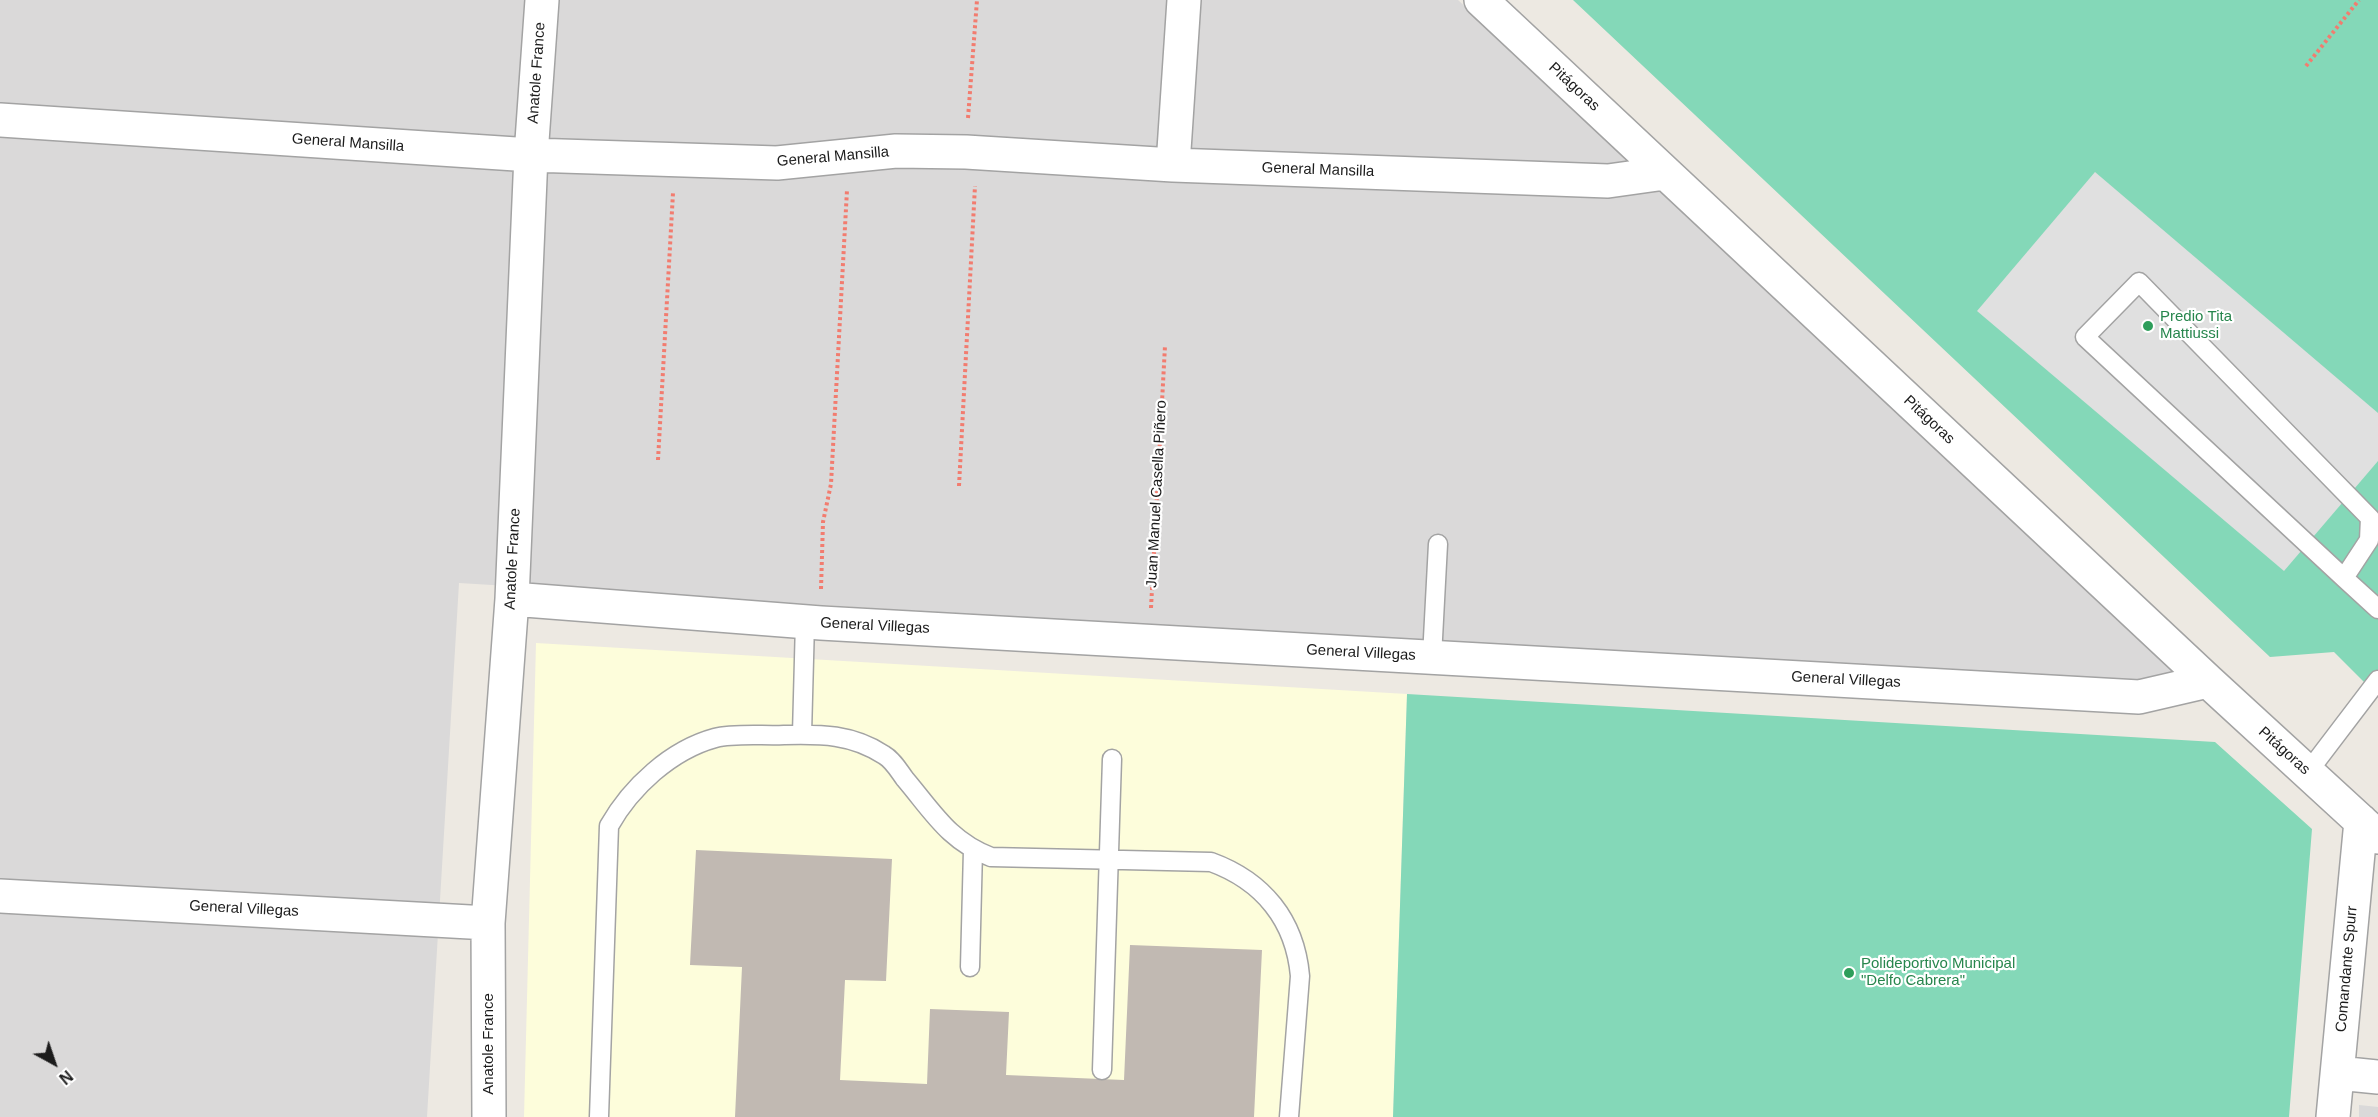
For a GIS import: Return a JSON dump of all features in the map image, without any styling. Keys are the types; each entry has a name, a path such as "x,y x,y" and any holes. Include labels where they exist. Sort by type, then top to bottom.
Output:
{"street":[{"name":"Anatole France","path":"489,1117 488,923 512,599 531,155 542,0"},
{"path":"1173,165 1184,0"},
{"name":"Pitágoras","path":"1481,0 2208,681 2370,829"},
{"name":"General Mansilla","path":"0,120 531,155 777,163 896,151 971,152 1173,165 1608,181 1665,173"},
{"name":"General Villegas","path":"512,599 813,622 2139,697 2208,681"},
{"name":"Comandante Spurr","path":"2333,1117 2370,829"},
{"name":"General Villegas","path":"0,896 488,923"},
{"path":"2338,1072 2378,1077"}],"lane":[{"path":"2344,578 2369,540 2370,518 2139,282 2085,337 2344,578 2378,609"},
{"path":"1432,657 1438,544"},
{"path":"802,734 813,622"},
{"path":"2308,772 2378,680"},
{"path":"599,1117 609,826 621,805 666,762 696,745 717,737 802,734 841,736 866,744 887,757 953,837 973,850 991,857 1211,862 1235,871 1255,886 1278,912 1291,934 1298,958 1300,976 1289,1117"},
{"path":"1102,1070 1112,759"},
{"path":"970,967 973,850"}],"path":[{"path":"959,486 977,0"},
{"path":"2306,66 2359,0"},
{"path":"813,622 823,522 831,484 849,156"},
{"path":"658,460 675,159"},
{"name":"Juan Manuel Casella Piñero","path":"1149,641 1165,346"}],"shaded area":[{"path":"0,0 1458,0 2195,688 459,583 427,1117 0,1117"},
{"path":"2095,172 2378,413 2378,461 2284,571 1977,311"},
{"path":"536,643 1407,694 1393,1117 524,1117"},
{"path":"2359,1105 2378,1107 2378,1117 2359,1117"}],"green space":[{"name":"Predio Tita Mattiussi","path":"1573,0 2378,0 2378,696 2334,652 2270,657"},
{"name":"Polideportivo Municipal \"Delfo Cabrera\"","path":"1407,694 2215,742 2312,829 2289,1117 1393,1117"}],"building":[{"path":"696,850 892,859 886,981 845,980 840,1080 927,1084 930,1009 1009,1012 1006,1075 1124,1080 1130,945 1262,950 1254,1117 735,1117 742,967 690,965"}],"place":[{"name":"Predio Tita Mattiussi","path":"2148,326"},
{"name":"Polideportivo Municipal \"Delfo Cabrera\"","path":"1849,973"}]}
